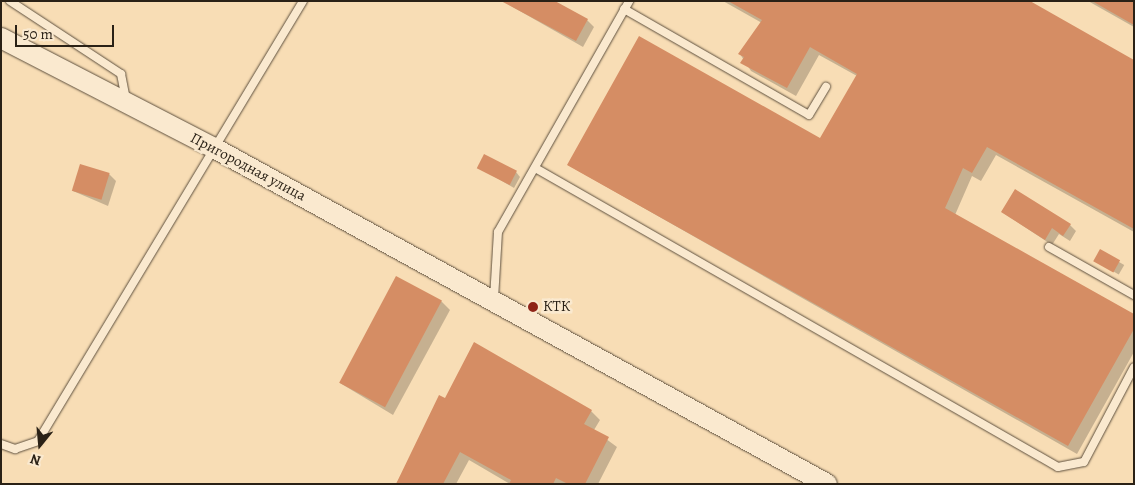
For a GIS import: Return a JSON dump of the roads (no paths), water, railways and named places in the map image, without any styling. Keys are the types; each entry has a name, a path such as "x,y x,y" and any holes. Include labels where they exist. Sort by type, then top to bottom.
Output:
{"street":[{"name":"Пригородная улица","path":"1,38 214,148 494,299 827,484"}],"lane":[{"path":"10,1 121,74 127,103"},
{"path":"1,444 15,449 38,441 303,1"},
{"path":"494,299 498,232 537,169 629,1"},
{"path":"624,9 809,115 826,87"},
{"path":"537,169 1058,467 1084,462 1134,368"},
{"path":"1049,247 1134,295"}],"place":[{"name":"КТК","path":"533,307"}]}
